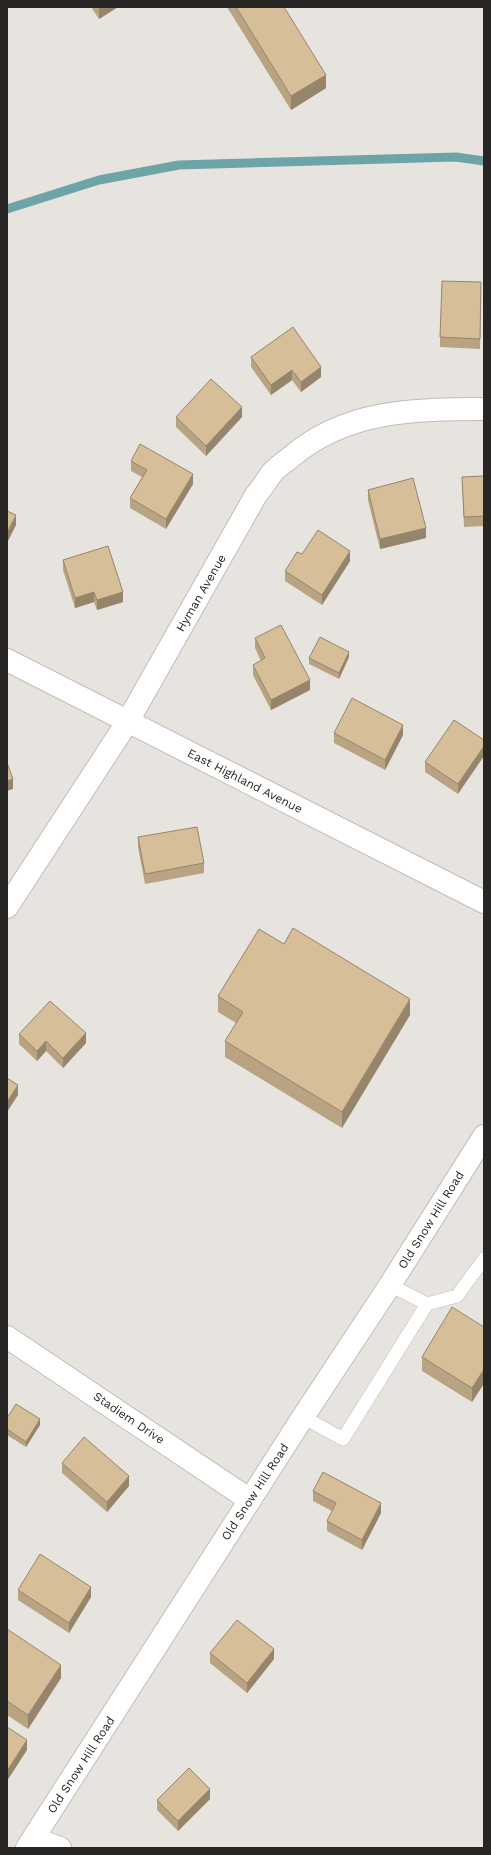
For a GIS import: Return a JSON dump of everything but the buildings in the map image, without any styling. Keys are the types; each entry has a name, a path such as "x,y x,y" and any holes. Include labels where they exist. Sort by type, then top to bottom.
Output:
{"street":[{"name":"Hyman Avenue","path":"7,907 128,721 256,495 273,472 308,442 364,418 408,412 451,409 484,409"},
{"name":"East Highland Avenue","path":"7,660 484,902"},
{"name":"Old Snow Hill Road","path":"31,1843 303,1417 390,1285 484,1136"},
{"name":"Stadiem Drive","path":"7,1337 250,1500"},
{"path":"31,1843 60,1848"}],"lane":[{"path":"390,1285 427,1304 457,1296 484,1259"},
{"path":"303,1417 343,1439 427,1304"}],"waterway":[{"path":"7,209 99,180 179,165 456,157 484,161"}]}
